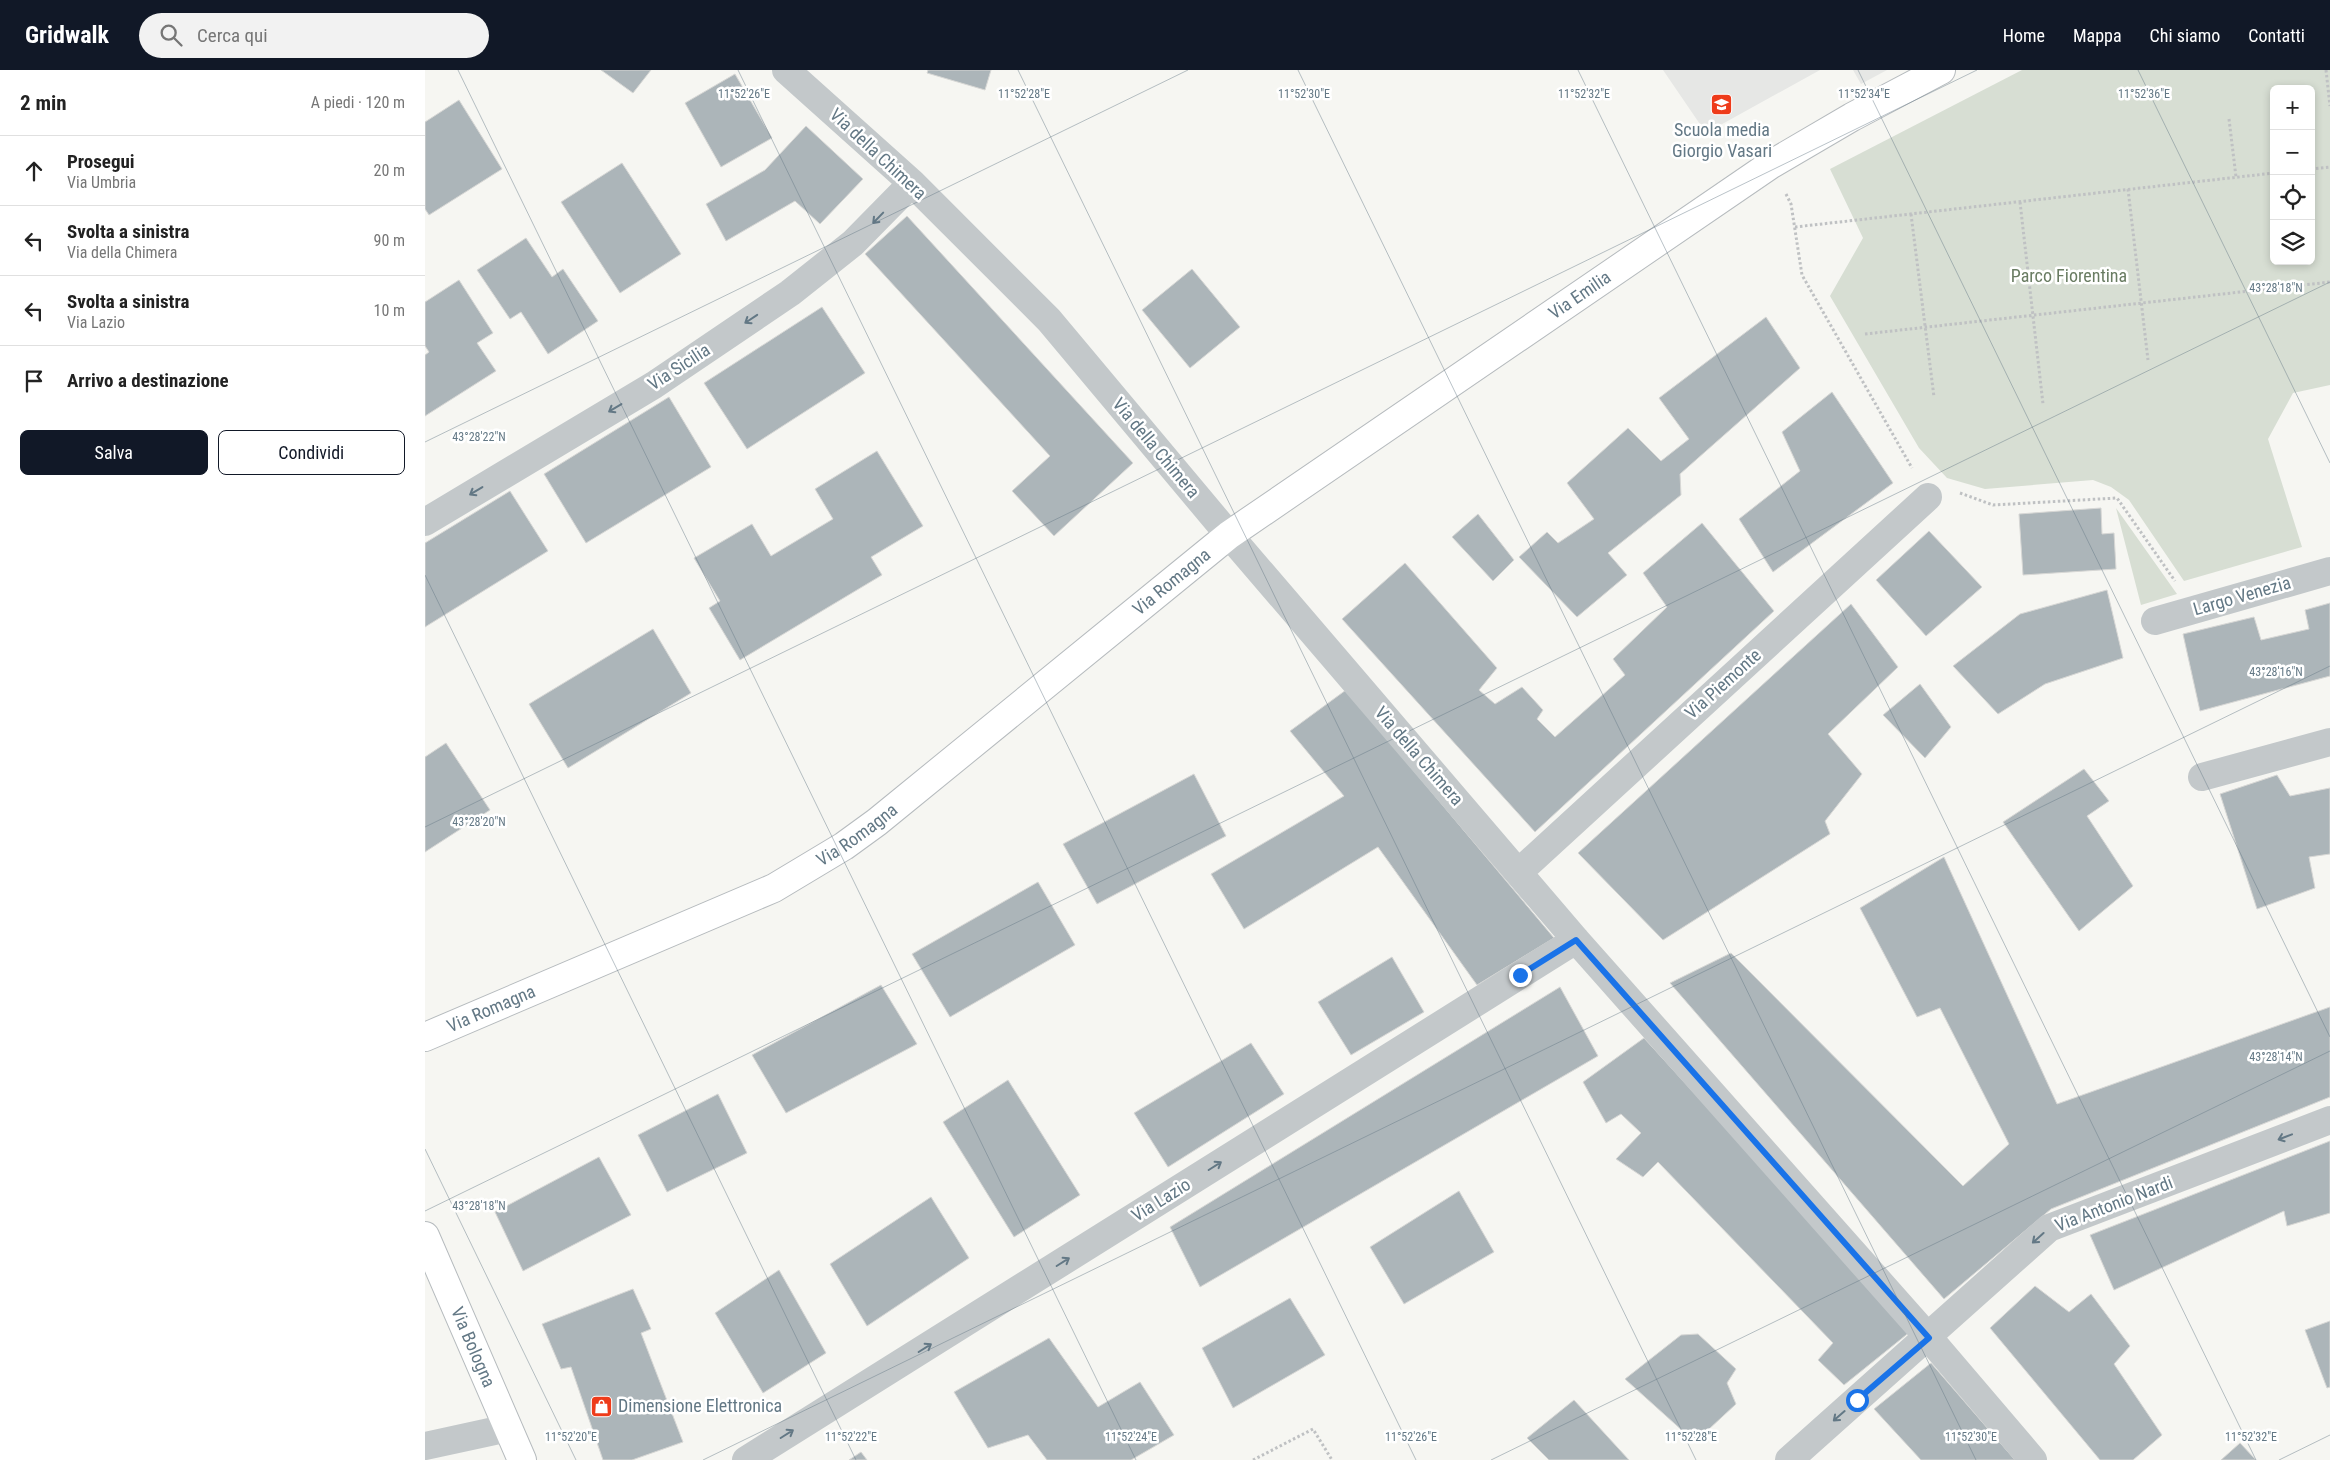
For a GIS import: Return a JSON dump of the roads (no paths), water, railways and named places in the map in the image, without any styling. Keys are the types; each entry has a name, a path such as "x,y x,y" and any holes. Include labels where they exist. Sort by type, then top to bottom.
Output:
{"main road":[{"name":"Via Emilia","path":"1229,535 1770,164 1852,116 1941,70"},
{"name":"Via Romagna","path":"425,1037 745,901 774,888 816,863 877,822 1229,535"},
{"name":"Via Bologna","path":"425,1236 522,1460"}],"street":[{"name":"Via della Chimera","path":"786,70 912,183 1049,320 1229,535 1576,940 1929,1338 2033,1460"},
{"name":"Via Sicilia","path":"425,522 653,385 790,293 853,242 912,183"},
{"name":"Via Piemonte","path":"1519,872 1928,497"},
{"name":"Largo Venezia","path":"2155,621 2330,571"},
{"path":"2202,778 2330,742"},
{"name":"Via Lazio","path":"746,1460 1576,940"},
{"name":"Via Antonio Nardi","path":"1789,1460 1929,1338 2049,1228 2330,1120"},
{"path":"425,1446 508,1428"}],"place":[{"name":"Scuola media Giorgio Vasari","path":"1722,105"},
{"name":"Dimensione Elettronica","path":"602,1406"}],"park label":[{"name":"Parco Fiorentina","path":"2069,276"}]}
